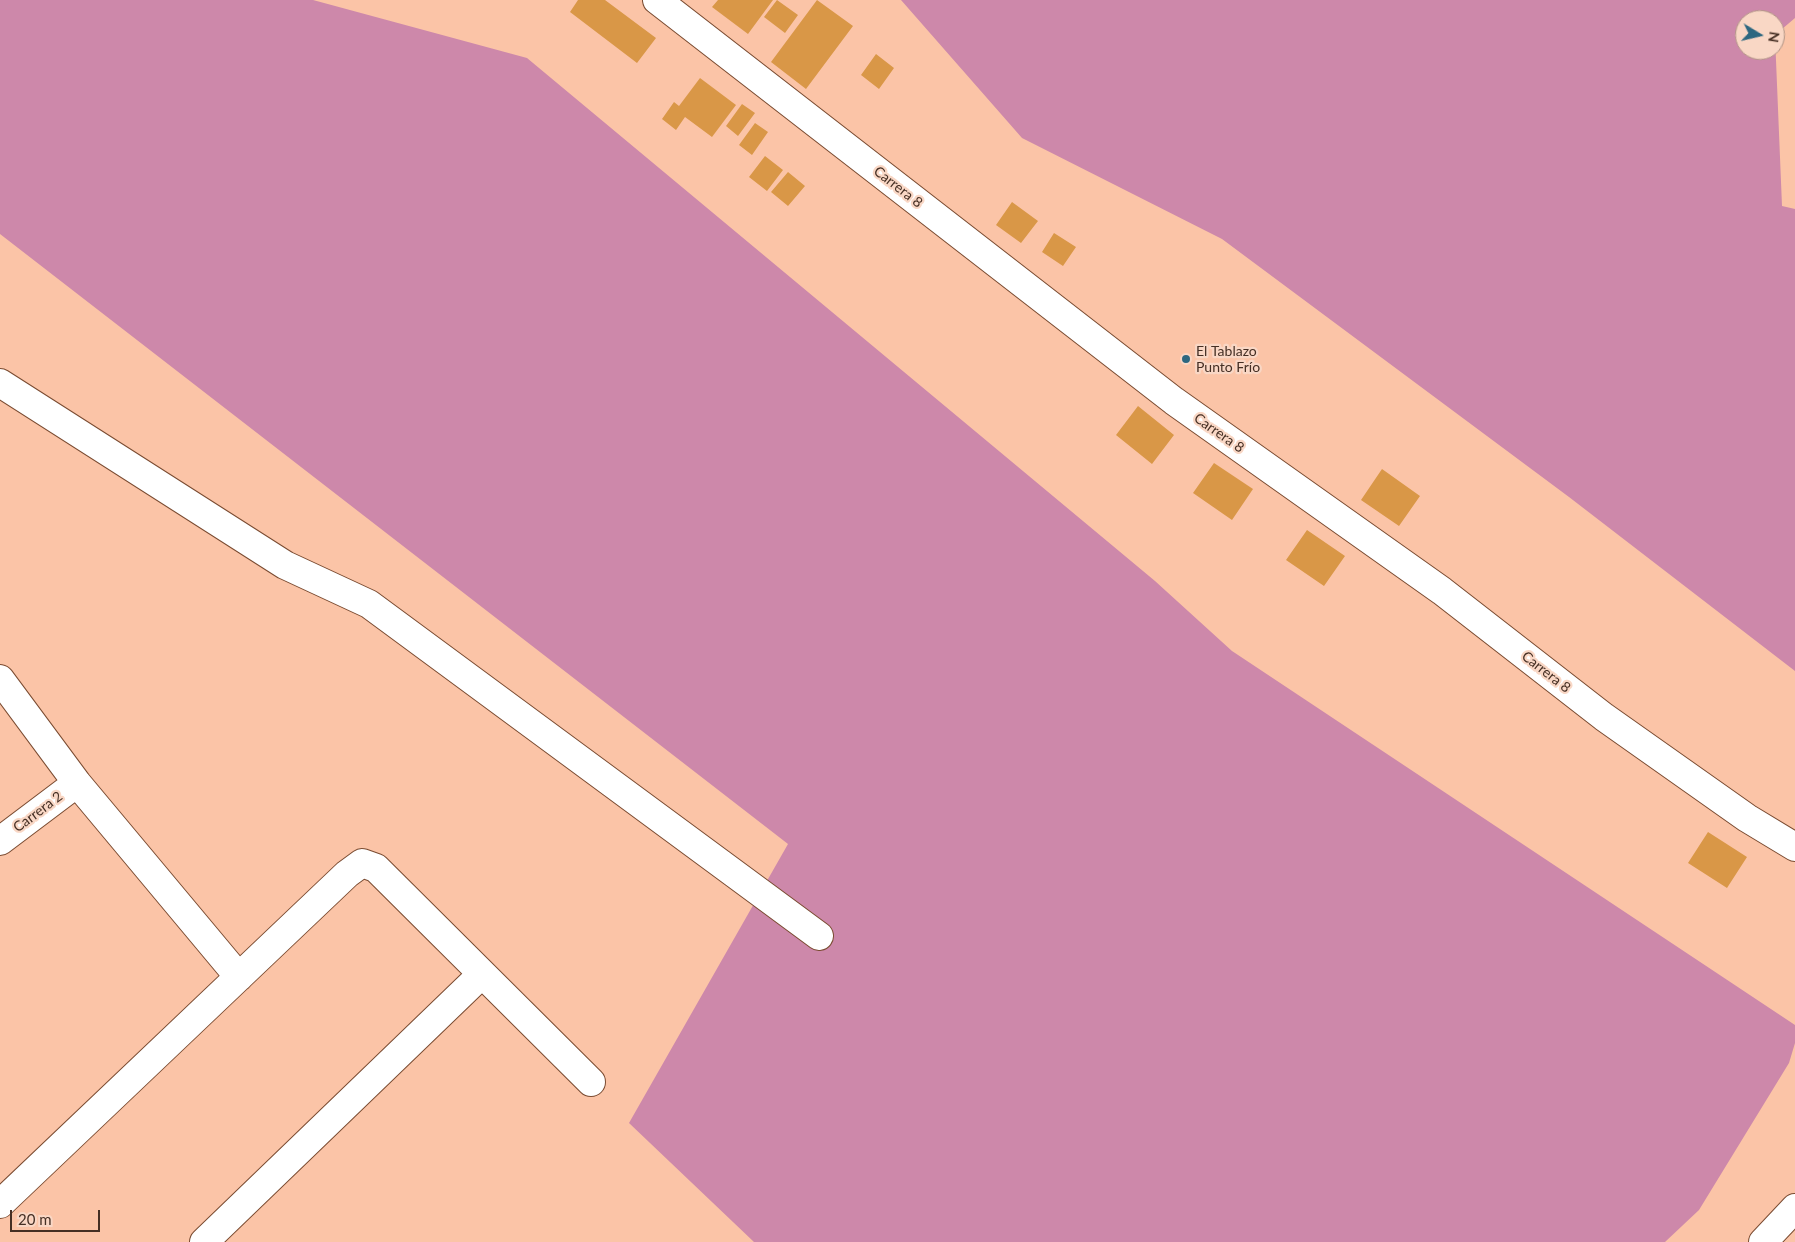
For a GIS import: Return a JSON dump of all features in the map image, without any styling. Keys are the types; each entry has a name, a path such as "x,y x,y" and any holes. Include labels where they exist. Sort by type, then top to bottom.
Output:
{"street":[{"name":"Carrera 8","path":"657,0 1174,401 1442,591 1604,717 1747,818 1795,847"},
{"path":"0,383 284,565 369,604 819,936"},
{"path":"0,679 77,783 239,977"},
{"name":"Carrera 2","path":"0,841 77,783"},
{"path":"0,1204 347,874 362,863 376,868 591,1082"},
{"path":"204,1242 482,974"},
{"path":"1763,1242 1795,1208"}],"shaded area":[{"path":"0,0 313,0 527,58 1155,581 1232,651 1795,1025 1795,1043 1789,1063 1699,1210 1665,1242 754,1242 629,1123 788,844 0,234"},
{"path":"901,0 1795,0 1795,18 1785,26 1785,10 1735,10 1735,60 1776,60 1782,206 1795,209 1795,671 1569,497 1222,239 1022,138"}],"building":[{"path":"578,0 605,0 656,38 637,63 570,12"},
{"path":"718,0 773,0 748,34 712,7"},
{"path":"777,0 798,15 785,33 764,17"},
{"path":"817,0 853,26 806,89 771,62"},
{"path":"876,54 894,68 879,89 861,75"},
{"path":"700,78 736,105 712,137 685,117 676,130 662,119 674,102 679,106"},
{"path":"742,104 755,113 738,136 726,126"},
{"path":"755,123 768,132 752,155 739,145"},
{"path":"765,156 783,170 767,191 749,177"},
{"path":"788,172 805,186 788,206 771,192"},
{"path":"1012,202 1038,221 1021,243 996,225"},
{"path":"1054,233 1076,247 1063,266 1042,252"},
{"path":"1138,406 1174,435 1152,464 1116,435"},
{"path":"1214,463 1253,489 1232,520 1193,493"},
{"path":"1382,469 1420,496 1399,526 1361,500"},
{"path":"1307,530 1345,556 1324,586 1286,560"},
{"path":"1708,832 1747,857 1727,888 1688,863"}],"place":[{"name":"El Tablazo Punto Frío","path":"1186,359"}]}
